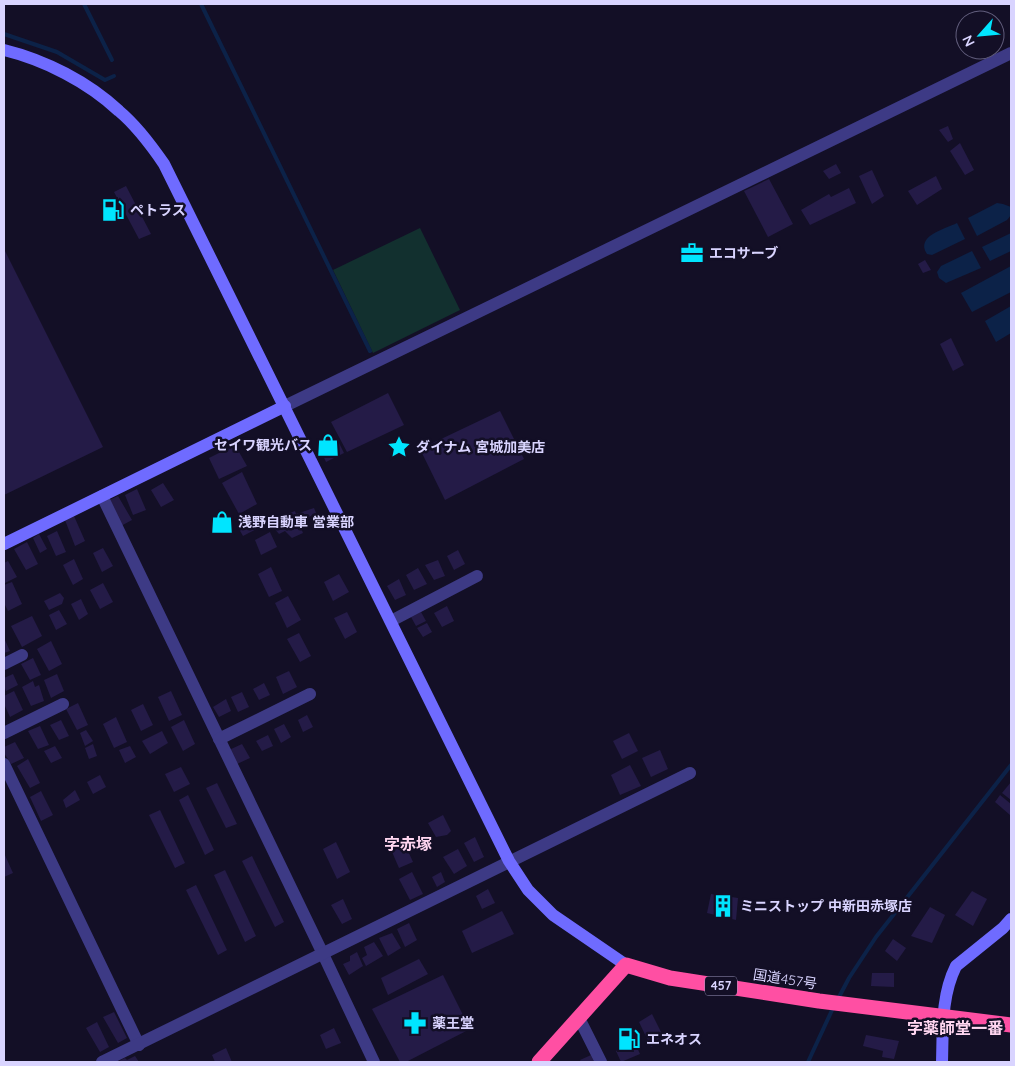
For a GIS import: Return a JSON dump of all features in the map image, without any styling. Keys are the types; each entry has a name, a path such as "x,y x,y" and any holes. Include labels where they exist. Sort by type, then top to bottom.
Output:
{"highway":[{"name":"国道457号","path":"626,965 670,978 819,1001 1011,1025"},
{"path":"539,1062 626,965"}],"street":[{"path":"4,50 35,59 65,73 94,91 120,111 145,138 164,164 509,862 528,890 553,915 626,965"},
{"path":"4,544 1011,53"},
{"path":"102,496 374,1062"},
{"path":"391,621 477,576"},
{"path":"4,664 22,655"},
{"path":"219,739 310,694"},
{"path":"4,733 63,704"},
{"path":"4,767 139,1045"},
{"path":"102,1062 690,773"},
{"path":"942,1062 946,994 951,976 956,966 1003,928 1011,919"},
{"path":"579,1018 601,1062"}],"green space":[{"path":"420,228 460,310 373,353 333,270"}],"water":[{"path":"997,203 1011,207 1011,215 1007,220 977,236 968,218"},
{"path":"957,223 965,239 932,255 927,254 924,248 928,238"},
{"path":"1011,233 1011,251 990,261 982,247"},
{"path":"972,251 981,268 946,283 939,278 937,272 941,266"},
{"path":"1011,266 1011,292 972,312 961,293"},
{"path":"1011,306 1011,333 996,342 985,321"}],"building":[{"path":"948,126 953,139 948,142 939,130"},
{"path":"960,143 974,170 965,175 950,151"},
{"path":"836,164 841,173 829,179 823,171"},
{"path":"872,170 884,196 872,204 859,176"},
{"path":"936,176 942,189 917,205 908,191"},
{"path":"769,179 793,224 768,237 744,191"},
{"path":"126,186 151,234 139,239 114,192"},
{"path":"849,188 856,203 810,225 801,210 829,194 831,197"},
{"path":"4,249 103,447 4,495"},
{"path":"925,260 931,270 923,273 918,264"},
{"path":"951,338 964,365 953,371 940,344"},
{"path":"388,393 404,425 347,452 331,422"},
{"path":"500,411 524,459 445,500 420,449"},
{"path":"337,439 344,453 326,462 320,449"},
{"path":"235,445 247,466 219,479 209,458"},
{"path":"242,472 257,504 239,514 222,483"},
{"path":"163,483 174,500 161,507 151,490"},
{"path":"137,489 146,510 133,515 125,495"},
{"path":"118,496 132,520 119,527 107,501"},
{"path":"314,508 316,513 299,523 303,533 292,538 285,531 279,534 273,527 281,523 279,517 295,511 296,514"},
{"path":"74,516 85,541 75,546 65,520"},
{"path":"261,518 264,525 243,536 239,529"},
{"path":"57,531 66,552 56,556 47,536"},
{"path":"270,532 277,547 261,555 255,540"},
{"path":"39,534 47,549 40,553 33,538"},
{"path":"27,542 38,564 26,570 14,549"},
{"path":"103,548 113,566 102,572 93,553"},
{"path":"458,550 465,564 454,570 447,556"},
{"path":"74,559 83,579 73,585 63,565"},
{"path":"438,560 445,576 434,580 425,565"},
{"path":"8,561 17,577 5,583 4,563"},
{"path":"271,567 282,591 269,597 258,574"},
{"path":"418,568 427,584 414,590 406,575"},
{"path":"339,574 349,592 333,601 324,582"},
{"path":"399,579 406,595 395,600 387,586"},
{"path":"12,582 22,604 8,611 4,603 4,585"},
{"path":"103,583 113,602 100,609 90,590"},
{"path":"60,593 64,598 62,604 49,610 44,601"},
{"path":"288,596 301,620 287,628 275,603"},
{"path":"81,599 88,614 79,620 71,604"},
{"path":"447,606 454,621 442,627 434,613"},
{"path":"59,610 67,624 56,630 49,615"},
{"path":"347,612 357,632 345,639 334,618"},
{"path":"421,612 426,621 416,626 411,617"},
{"path":"32,616 42,636 22,647 11,626"},
{"path":"427,623 432,632 423,637 417,628"},
{"path":"299,633 311,656 300,662 287,639"},
{"path":"4,638 10,651 4,653"},
{"path":"51,641 62,664 49,671 37,649"},
{"path":"33,658 41,675 30,680 21,664"},
{"path":"289,671 297,687 283,694 276,677"},
{"path":"13,674 18,685 6,691 4,678"},
{"path":"57,674 64,691 51,698 44,680"},
{"path":"33,681 35,687 39,685 44,701 31,706 22,687"},
{"path":"264,683 270,695 259,700 253,689"},
{"path":"14,691 23,710 10,717 4,704 4,696"},
{"path":"171,691 182,715 169,721 158,697"},
{"path":"242,692 249,707 238,712 231,697"},
{"path":"226,699 231,711 219,717 213,707"},
{"path":"78,703 88,725 77,730 66,709"},
{"path":"143,704 153,725 141,731 131,710"},
{"path":"307,715 313,727 303,732 298,720"},
{"path":"116,717 127,742 114,748 103,724"},
{"path":"61,720 69,736 59,740 50,725"},
{"path":"184,720 195,744 183,751 171,727"},
{"path":"284,724 291,737 281,743 274,729"},
{"path":"40,726 49,745 38,749 28,731"},
{"path":"86,730 93,741 85,746 80,733"},
{"path":"162,731 168,743 150,754 142,741"},
{"path":"629,733 638,751 622,759 613,741"},
{"path":"268,735 273,746 262,751 256,741"},
{"path":"15,742 24,758 11,764 4,753 4,747"},
{"path":"93,744 97,756 89,759 85,748"},
{"path":"242,744 250,758 237,764 229,750"},
{"path":"55,746 62,758 51,763 44,751"},
{"path":"130,746 136,757 125,763 119,750"},
{"path":"660,750 668,769 651,777 642,758"},
{"path":"28,759 40,783 30,788 17,766"},
{"path":"630,765 641,786 620,795 611,775"},
{"path":"181,767 190,784 174,792 165,774"},
{"path":"100,775 106,787 93,794 87,782"},
{"path":"1011,782 1011,800 1002,793"},
{"path":"217,783 237,824 226,828 206,788"},
{"path":"75,790 80,800 66,808 63,800"},
{"path":"41,791 53,815 41,821 30,797"},
{"path":"188,795 214,850 205,855 179,800"},
{"path":"1000,795 1011,804 1010,815 995,802"},
{"path":"160,810 185,863 175,868 149,815"},
{"path":"443,815 451,831 447,835 436,837 428,823"},
{"path":"475,837 484,857 474,862 464,843"},
{"path":"402,838 413,862 399,868 389,845"},
{"path":"336,842 350,872 337,879 323,849"},
{"path":"458,849 467,866 454,874 443,857"},
{"path":"4,853 13,873 4,877"},
{"path":"252,856 284,922 275,927 242,861"},
{"path":"225,870 256,936 245,942 214,875"},
{"path":"412,872 423,894 410,900 399,879"},
{"path":"441,872 445,882 437,887 432,877"},
{"path":"196,885 227,950 218,955 186,890"},
{"path":"488,889 495,903 482,909 476,896"},
{"path":"972,891 987,899 973,926 955,915"},
{"name":"ミニストップ 中新田赤塚店","path":"711,894 738,898 736,920 707,913"},
{"path":"343,899 352,919 342,924 331,905"},
{"path":"930,907 945,915 932,943 911,936"},
{"path":"502,911 514,934 472,953 462,931"},
{"path":"409,923 417,940 405,947 397,929"},
{"path":"392,933 401,948 388,956 379,938"},
{"path":"893,939 906,948 897,961 885,951"},
{"path":"374,942 383,956 366,966 362,958 367,955 364,947"},
{"path":"357,952 363,966 349,975 343,964 350,961 350,956"},
{"path":"419,959 428,974 388,995 381,978"},
{"path":"872,973 894,973 894,987 871,986"},
{"path":"443,975 470,1029 406,1062 400,1062 372,1009"},
{"path":"114,1012 127,1038 118,1043 103,1017"},
{"path":"652,1014 665,1040 651,1047 639,1022"},
{"path":"97,1022 109,1047 100,1052 86,1028"},
{"path":"334,1028 341,1043 326,1049 320,1035"},
{"path":"866,1035 899,1041 894,1059 882,1057 883,1051 863,1046"},
{"path":"635,1043 640,1054 621,1062 616,1051"},
{"path":"226,1048 232,1062 215,1062 212,1055"},
{"path":"591,1055 594,1062 581,1062 580,1060"},
{"path":"135,1056 139,1062 117,1062 125,1058 127,1060"}],"waterway":[{"path":"84,4 112,60"},
{"path":"201,4 370,351"},
{"path":"4,34 57,52 105,80 114,76"},
{"path":"838,999 849,978 876,937 1011,765"},
{"path":"808,1062 833,1008"}],"place":[{"name":"ペトラス","path":"113,210"},
{"name":"エコサーブ","path":"692,253"},
{"name":"セイワ観光バス","path":"328,445"},
{"name":"ダイナム 宮城加美店","path":"399,447"},
{"name":"浅野自動車 営業部","path":"222,522"},
{"name":"ミニストップ 中新田赤塚店","path":"723,906"},
{"name":"薬王堂","path":"415,1023"},
{"name":"エネオス","path":"629,1039"}],"district":[{"name":"字赤塚","path":"408,844"},
{"name":"字薬師堂一番","path":"955,1028"}]}
